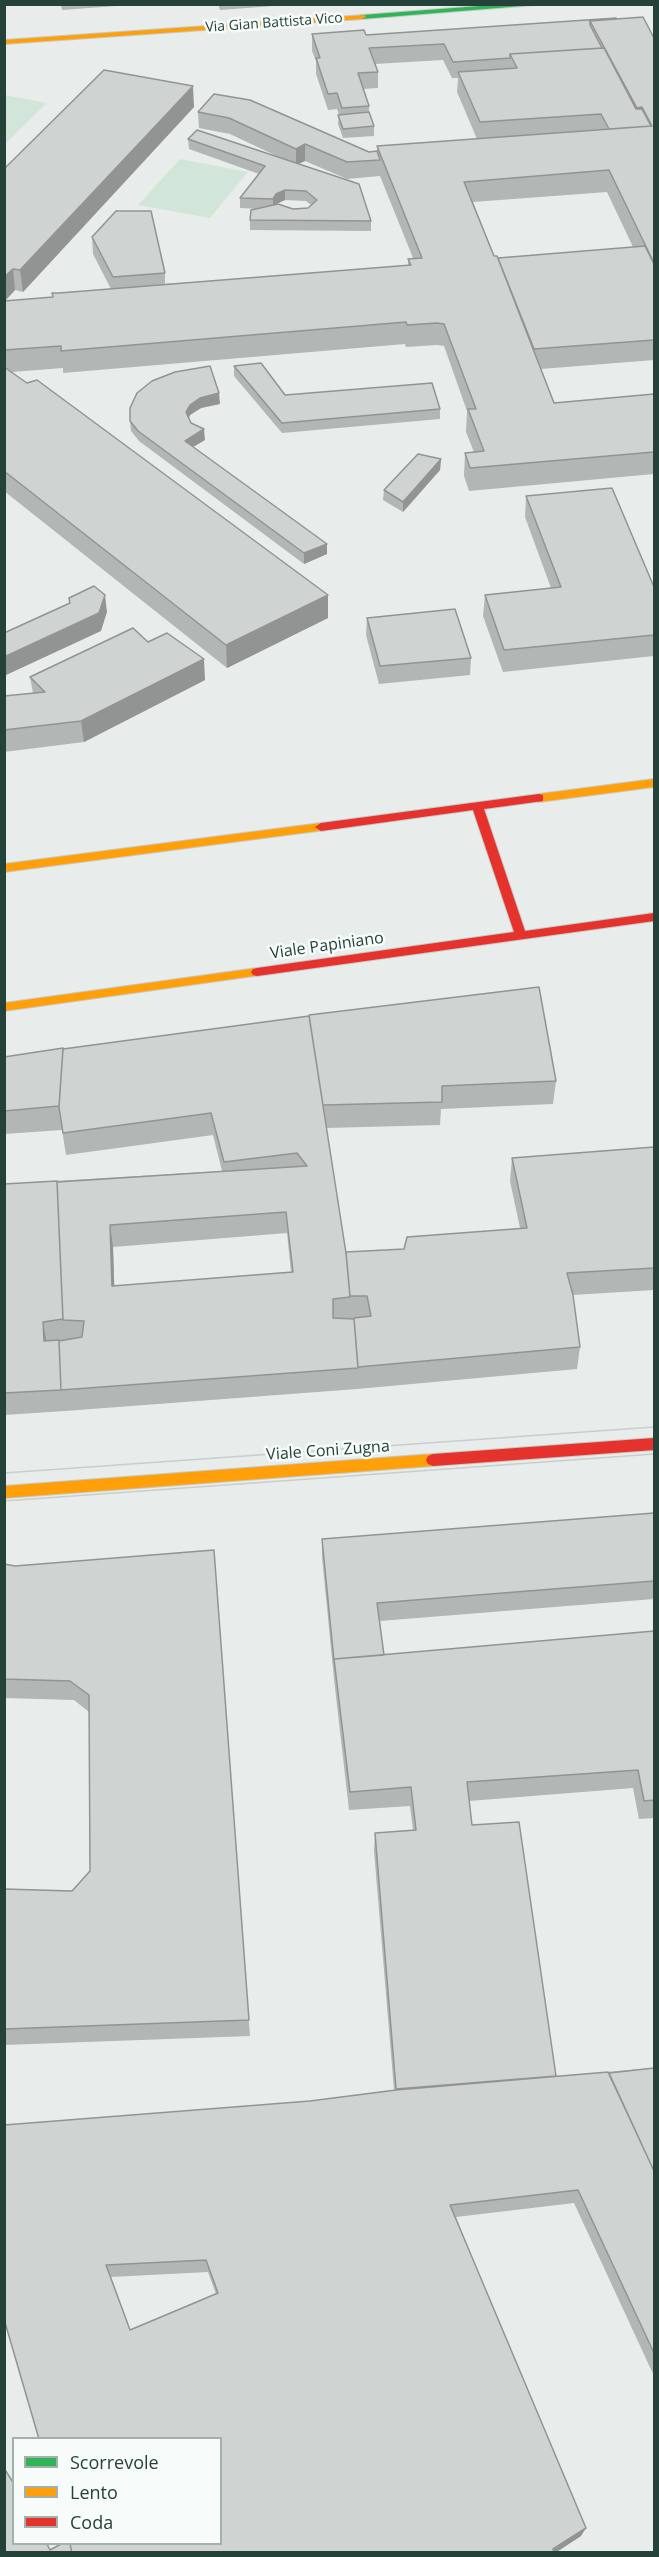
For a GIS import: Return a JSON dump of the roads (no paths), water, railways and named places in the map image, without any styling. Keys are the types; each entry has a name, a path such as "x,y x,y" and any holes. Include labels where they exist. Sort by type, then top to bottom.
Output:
{"main road":[{"name":"Via Gian Battista Vico","path":"4,42 544,4"},
{"path":"4,868 654,783"},
{"path":"477,806 521,935"},
{"name":"Viale Papiniano","path":"4,1007 654,917"},
{"name":"Viale Coni Zugna","path":"4,1492 654,1444"}],"tram line":[{"path":"4,1473 654,1427"},
{"path":"4,1501 654,1454"}]}
